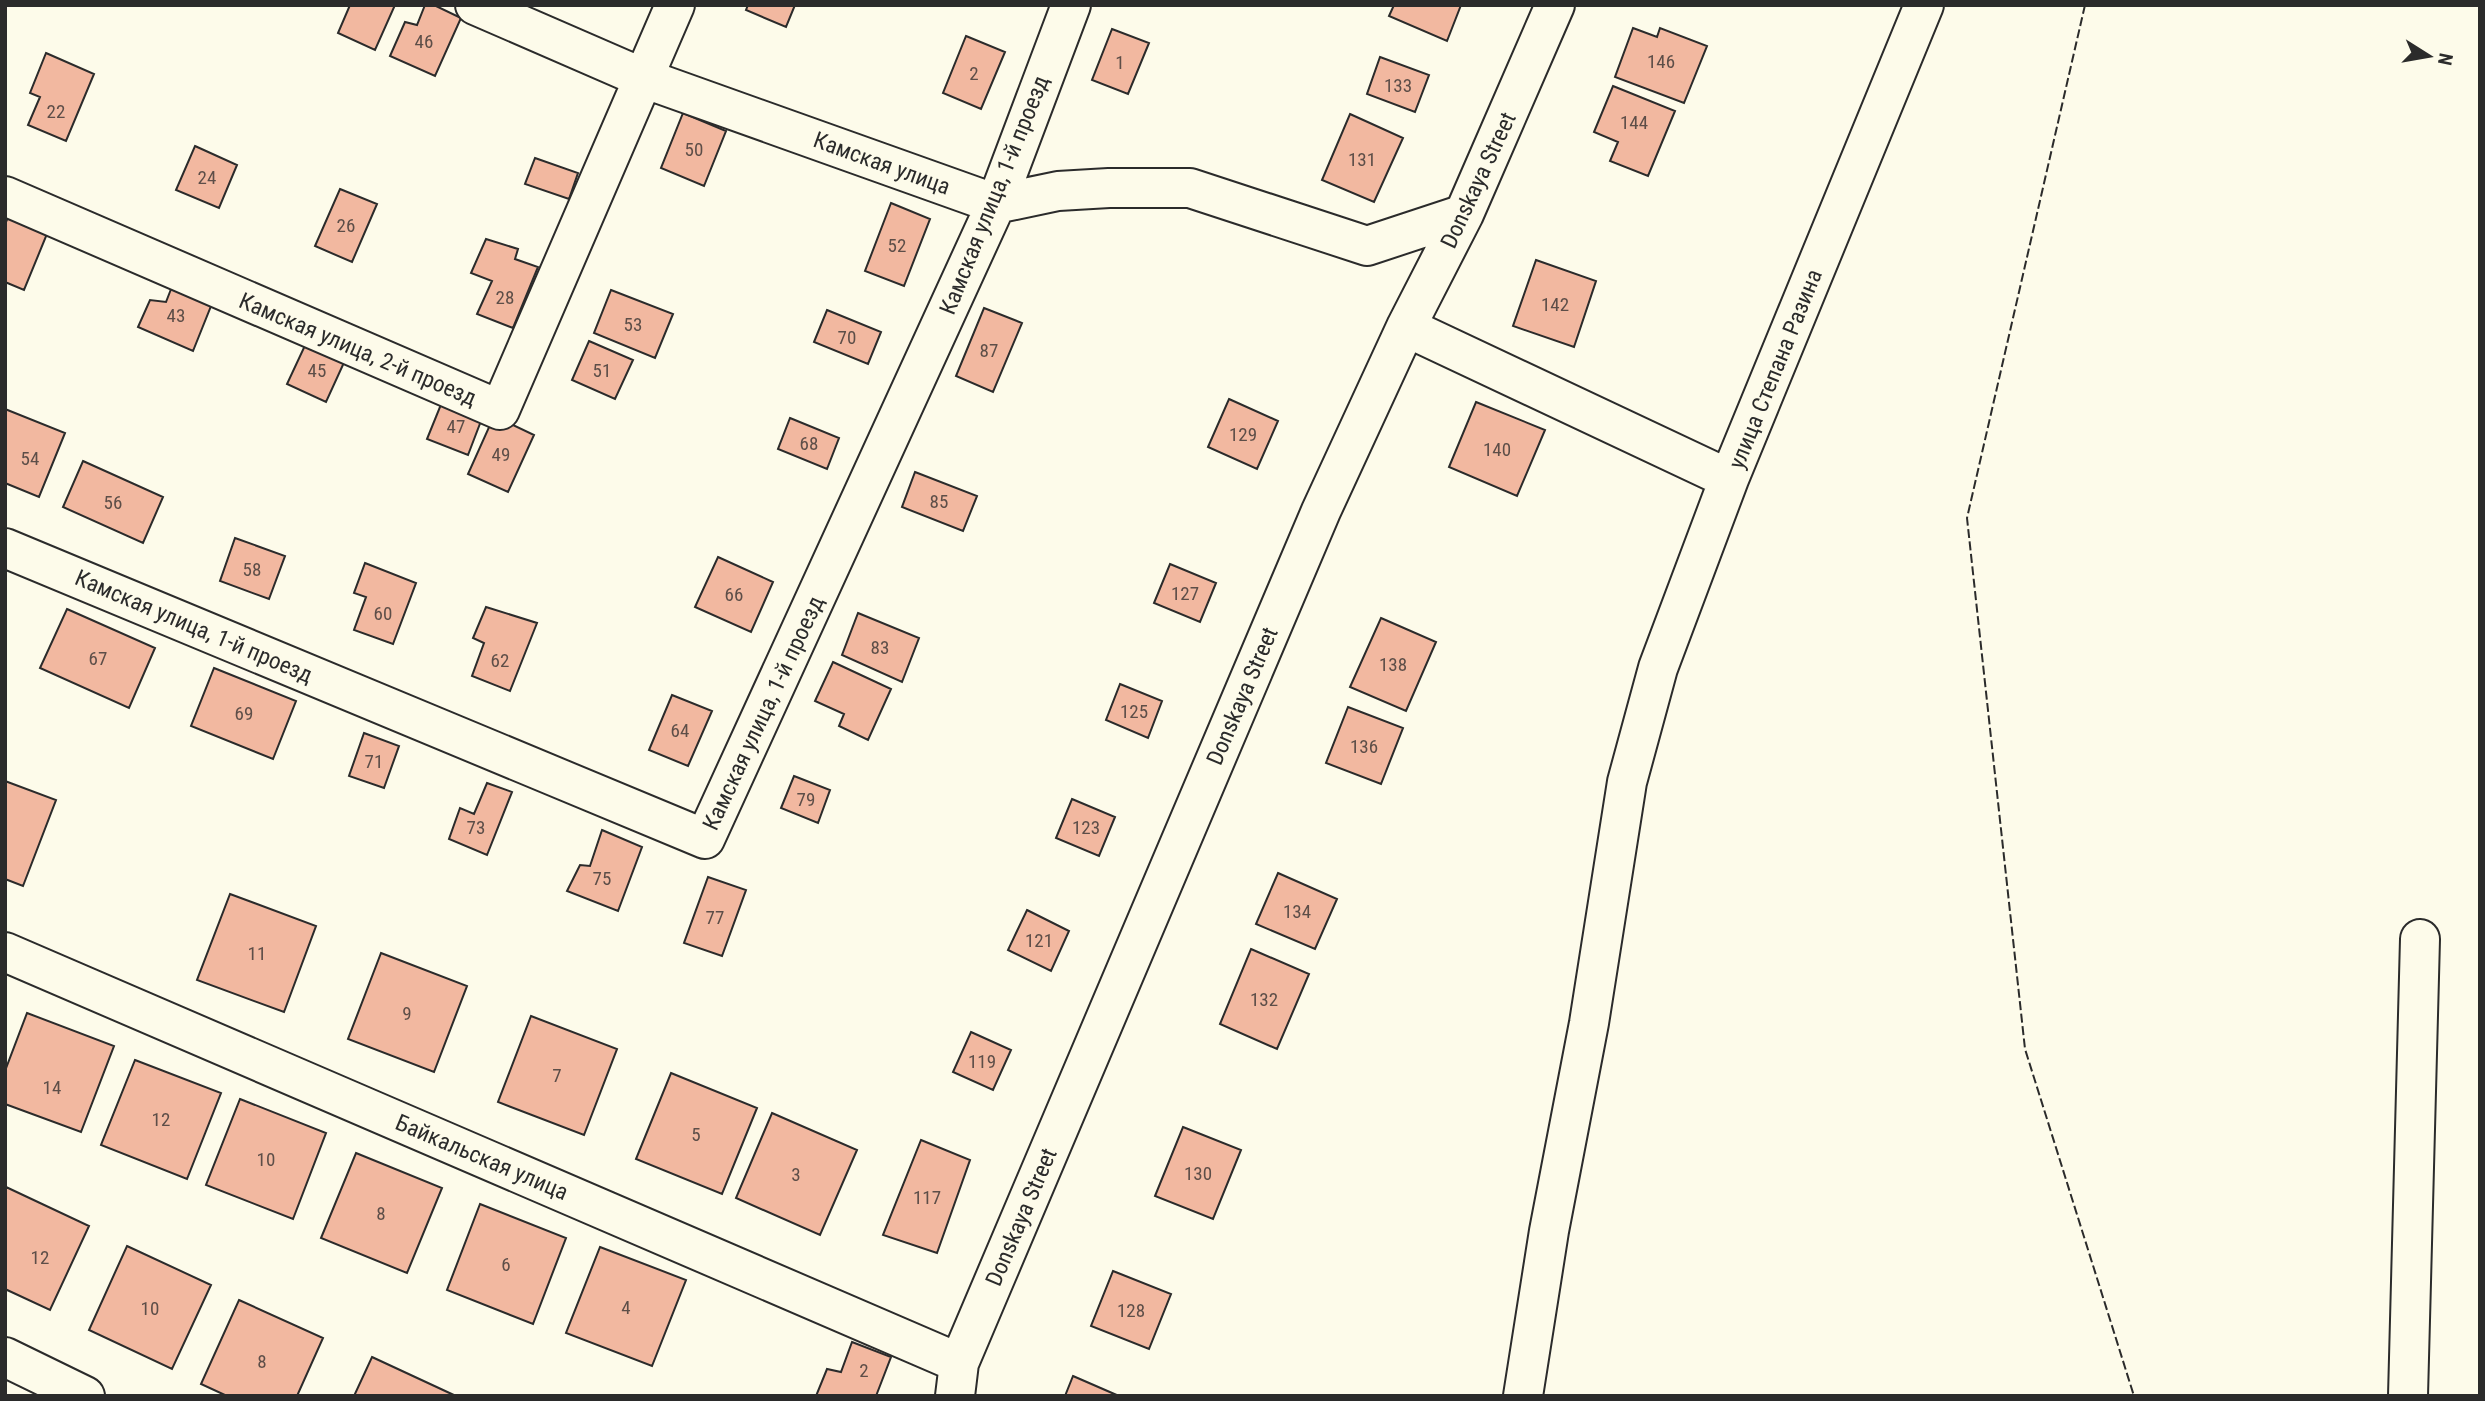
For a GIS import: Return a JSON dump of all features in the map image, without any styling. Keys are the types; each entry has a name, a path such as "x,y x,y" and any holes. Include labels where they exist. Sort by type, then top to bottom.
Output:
{"street":[{"name":"Камская улица","path":"475,5 643,78 996,204"},
{"name":"Камская улица, 2-й проезд","path":"5,196 500,410 675,5"},
{"name":"Камская улица, 1-й проезд","path":"5,548 705,839 996,204 1071,5"},
{"name":"Donskaya Street","path":"957,1379 1321,511 1406,327 1464,215 1555,5"},
{"name":"улица Степана Разина","path":"1406,327 1729,479 1924,5"},
{"path":"996,204 1058,191 1190,188 1367,246 1464,215"},
{"path":"1523,1396 1549,1231 1589,1023 1627,782 1658,668 1729,479"},
{"path":"2408,1396 2420,939"},
{"name":"Байкальская улица","path":"5,952 957,1379"},
{"path":"5,1357 85,1396"}],"building":[{"path":"350,5 395,5 375,50 338,33"},
{"path":"425,5 434,5 461,18 435,76 390,56 405,22 417,25"},
{"path":"748,5 795,5 786,27 746,10"},
{"path":"1394,5 1461,5 1447,41 1389,16"},
{"path":"1633,28 1657,37 1660,28 1707,46 1684,103 1615,77"},
{"path":"1112,29 1149,43 1128,94 1092,80"},
{"path":"966,36 1005,52 981,109 943,93"},
{"path":"46,53 94,74 66,141 28,125 40,97 30,93"},
{"path":"1380,57 1429,75 1415,112 1367,94"},
{"path":"1613,86 1675,111 1648,176 1610,161 1618,142 1594,132"},
{"path":"683,113 726,131 704,186 661,168"},
{"path":"1350,114 1403,138 1374,202 1322,180"},
{"path":"195,146 237,165 219,208 176,190"},
{"path":"535,158 578,173 569,199 525,184"},
{"path":"340,189 377,204 352,262 315,246"},
{"path":"891,203 930,219 904,286 865,271"},
{"path":"10,213 49,229 24,290 5,282 5,224"},
{"path":"486,239 518,249 515,259 538,267 513,328 477,314 492,281 471,273"},
{"path":"1536,260 1596,281 1574,347 1513,326"},
{"path":"173,284 213,301 193,351 138,327 150,300 166,302"},
{"path":"611,290 673,314 655,358 594,333"},
{"path":"984,308 1022,323 993,392 956,376"},
{"path":"827,310 881,332 868,364 814,342"},
{"path":"308,339 347,356 326,402 287,384"},
{"path":"589,341 633,360 615,399 572,380"},
{"path":"444,397 484,413 468,455 427,439"},
{"path":"1229,399 1278,421 1257,469 1208,447"},
{"path":"1476,402 1545,430 1517,496 1449,467"},
{"path":"5,409 65,433 39,497 5,483"},
{"path":"494,416 534,435 508,492 468,474"},
{"path":"790,418 839,438 827,469 778,449"},
{"path":"83,461 163,497 143,543 63,507"},
{"path":"915,472 977,496 963,531 902,507"},
{"path":"235,538 285,556 269,599 220,581"},
{"path":"718,557 773,582 751,632 695,607"},
{"path":"365,563 416,583 393,644 354,630 366,597 354,593"},
{"path":"1170,564 1216,583 1200,622 1154,603"},
{"path":"486,607 537,623 510,691 472,676 484,643 473,638"},
{"path":"67,609 155,648 129,708 40,668"},
{"path":"858,613 919,638 902,682 842,655"},
{"path":"1381,618 1436,642 1406,711 1350,687"},
{"path":"833,662 891,689 868,740 839,726 844,714 815,701"},
{"path":"214,668 296,701 273,759 191,726"},
{"path":"1120,684 1162,701 1148,738 1106,720"},
{"path":"672,695 712,711 688,766 649,750"},
{"path":"1348,707 1403,728 1381,784 1326,763"},
{"path":"364,733 399,746 384,788 349,776"},
{"path":"794,776 830,790 818,823 781,808"},
{"path":"5,781 56,800 23,886 5,879"},
{"path":"487,783 512,792 487,855 449,839 460,808 474,814"},
{"path":"1072,799 1115,817 1099,856 1056,838"},
{"path":"602,830 642,847 618,911 567,891 580,865 590,866"},
{"path":"1278,873 1337,899 1315,949 1256,924"},
{"path":"708,877 746,890 722,956 684,943"},
{"path":"230,894 316,926 284,1012 197,980"},
{"path":"1027,910 1069,931 1051,971 1008,950"},
{"path":"1251,949 1309,974 1277,1049 1220,1024"},
{"path":"381,953 467,986 434,1072 348,1039"},
{"path":"27,1013 114,1046 81,1132 5,1104 5,1071"},
{"path":"531,1016 617,1049 584,1135 498,1102"},
{"path":"971,1032 1011,1050 993,1090 953,1072"},
{"path":"135,1060 221,1093 187,1179 101,1145"},
{"path":"671,1073 757,1108 722,1194 636,1159"},
{"path":"240,1099 326,1133 293,1219 206,1185"},
{"path":"772,1113 857,1150 820,1235 736,1198"},
{"path":"1183,1127 1241,1150 1213,1219 1155,1196"},
{"path":"921,1140 970,1160 937,1253 883,1235"},
{"path":"356,1153 442,1188 407,1273 321,1238"},
{"path":"6,1187 89,1226 50,1310 5,1289"},
{"path":"480,1204 566,1238 533,1324 447,1290"},
{"path":"127,1246 211,1285 172,1369 89,1330"},
{"path":"600,1247 686,1280 652,1366 566,1333"},
{"path":"1113,1271 1171,1294 1149,1349 1091,1326"},
{"path":"239,1300 323,1338 297,1396 227,1396 201,1384"},
{"path":"852,1342 891,1357 876,1396 816,1396 827,1369 841,1372"},
{"path":"372,1357 456,1396 354,1396"},
{"path":"1073,1376 1119,1396 1065,1396"}],"fence":[{"path":"2085,5 1967,518 2025,1049 2134,1396"}]}
